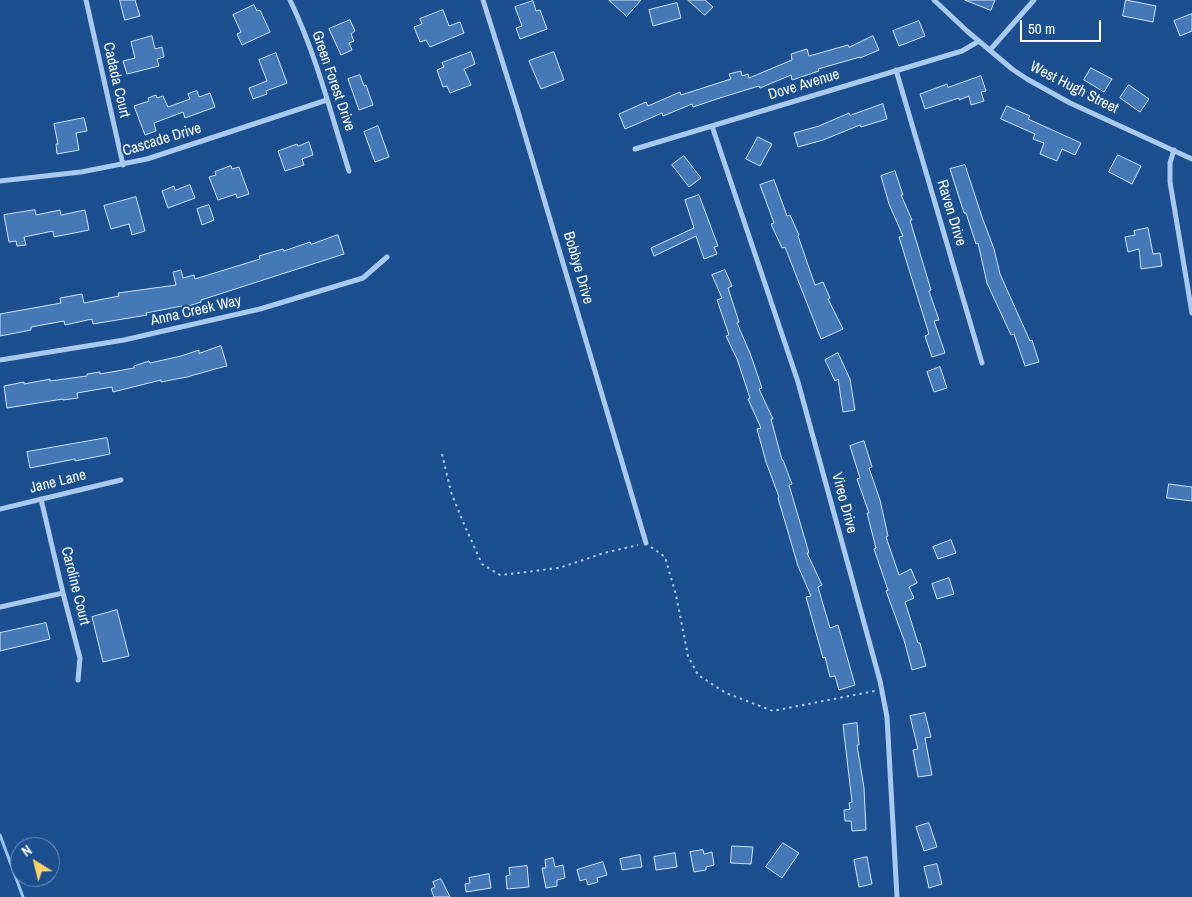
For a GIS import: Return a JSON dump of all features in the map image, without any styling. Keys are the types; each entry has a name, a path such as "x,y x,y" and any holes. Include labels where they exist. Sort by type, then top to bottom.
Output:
{"street":[{"name":"Cadada Court","path":"86,0 123,165"},
{"name":"Green Forest Drive","path":"290,0 298,17 327,100 349,171"},
{"name":"Bobbye Drive","path":"483,0 517,108 646,543"},
{"name":"West Hugh Street","path":"934,0 1012,69 1048,91 1192,159"},
{"path":"990,50 1034,0"},
{"name":"Dove Avenue","path":"635,150 962,51 979,41"},
{"name":"Raven Drive","path":"896,70 982,363"},
{"name":"Cascade Drive","path":"0,181 81,172 123,165 327,100"},
{"name":"Vireo Drive","path":"712,126 798,382 882,690 887,717 898,897"},
{"path":"1174,150 1170,163 1170,182 1192,313"},
{"name":"Anna Creek Way","path":"0,360 124,340 260,309 363,278 387,257"},
{"name":"Jane Lane","path":"0,509 121,480"},
{"name":"Caroline Court","path":"41,499 80,658 78,680"},
{"path":"0,607 63,593"}],"path":[{"path":"442,454 454,499 482,564 500,575 559,568 604,553 646,543 665,557 676,594 688,656 698,675 726,692 773,711 882,690"}],"building":[{"path":"120,0 135,0 140,16 125,20"},
{"path":"609,0 641,0 627,16"},
{"path":"688,0 705,0 713,7 705,15"},
{"path":"965,0 995,0 991,10"},
{"path":"1126,0 1156,6 1153,22 1123,16"},
{"path":"533,1 536,11 540,10 547,29 520,39 516,28 522,26 515,7"},
{"path":"677,3 681,18 653,26 649,10"},
{"path":"254,5 257,11 260,10 270,32 242,45 237,34 241,32 233,15"},
{"path":"443,10 449,26 460,22 464,33 430,47 426,40 420,42 414,27 422,24 420,19"},
{"path":"1192,14 1192,31 1180,36 1174,21"},
{"path":"350,20 355,31 351,34 354,41 349,43 352,50 341,55 329,29"},
{"path":"919,21 925,36 899,46 893,31"},
{"path":"152,36 155,49 162,47 164,57 157,59 159,66 127,74 123,61 135,58 131,42"},
{"path":"873,36 879,50 860,58 818,69 819,71 792,80 791,75 760,88 759,86 693,107 692,104 663,116 662,113 625,129 619,114 646,102 648,106 680,92 681,95 731,79 729,74 741,71 742,76 748,74 749,78 792,60 791,54 807,49 809,56 848,45 849,47"},
{"path":"471,52 475,64 464,69 471,85 450,93 447,86 443,87 437,70 444,67 442,63"},
{"path":"554,52 564,80 541,89 529,61"},
{"path":"276,53 287,83 266,91 267,94 253,99 249,88 267,81 259,60"},
{"path":"1091,68 1112,79 1104,92 1084,80"},
{"path":"360,75 364,86 366,85 373,105 359,110 348,79"},
{"path":"981,76 986,91 981,92 984,101 971,105 969,96 925,109 920,94 947,84 948,87"},
{"path":"1129,85 1149,99 1140,112 1120,98"},
{"path":"197,91 199,97 210,93 215,107 185,118 183,112 154,123 156,131 145,135 134,106 149,101 148,98 156,95 157,98 163,96 168,107 190,99 188,94"},
{"path":"883,104 887,119 861,127 860,125 823,140 798,147 794,133 819,126 849,113 850,115"},
{"path":"1007,106 1030,116 1028,119 1081,143 1075,155 1062,149 1057,161 1040,154 1044,143 1033,139 1035,134 1001,119"},
{"path":"84,118 87,131 76,133 79,150 57,154 56,144 58,144 54,124"},
{"path":"378,126 389,157 375,162 364,132"},
{"path":"758,137 772,144 760,166 746,159"},
{"path":"309,142 313,155 302,159 304,165 285,171 278,151"},
{"path":"1118,155 1141,166 1132,184 1109,172"},
{"path":"684,156 701,178 689,187 672,165"},
{"path":"965,165 994,249 1000,274 1030,341 1032,340 1039,362 1025,366 1014,334 1011,335 987,283 978,243 976,244 966,213 964,213 950,169"},
{"path":"231,166 232,169 239,167 249,194 237,198 236,194 218,200 209,177 216,175 215,172"},
{"path":"895,171 903,195 901,195 912,220 910,220 931,290 929,291 939,320 934,321 945,353 932,357 925,336 929,334 899,237 903,236 889,204 881,176"},
{"path":"774,180 787,216 790,215 799,235 815,285 823,282 830,298 828,299 843,329 821,339 785,247 782,248 771,224 774,223 760,185"},
{"path":"190,185 195,198 168,208 162,191 174,186 175,190"},
{"path":"699,195 718,246 714,247 717,254 704,259 696,236 654,256 651,248 694,228 685,200"},
{"path":"136,197 145,231 132,235 129,224 111,229 104,206"},
{"path":"209,205 214,220 202,225 197,209"},
{"path":"35,210 36,215 60,210 61,215 85,210 89,230 54,237 53,231 24,237 26,245 17,246 16,241 9,242 4,215"},
{"path":"1148,228 1153,254 1160,253 1162,266 1141,269 1139,249 1128,252 1125,237 1135,235 1134,231"},
{"path":"338,235 344,254 201,300 201,302 182,308 182,306 146,313 147,315 93,324 92,319 65,325 64,321 31,327 31,330 0,336 0,314 61,303 60,298 82,294 84,303 119,296 118,293 176,285 173,272 181,270 183,278 194,275 195,279 260,259 259,256 283,249 284,251 310,242 311,244"},
{"path":"725,270 732,286 728,288 739,322 737,323 762,388 759,389 773,419 771,419 782,460 792,484 789,485 809,553 807,553 822,585 818,587 830,628 838,625 855,685 839,690 835,676 830,677 825,657 823,658 806,597 811,596 798,566 779,497 766,462 757,429 761,428 748,399 750,398 737,359 726,336 729,335 717,300 722,298 712,275"},
{"path":"221,346 227,366 187,377 161,382 161,380 113,392 112,387 77,393 78,398 7,408 4,386 134,368 134,366 149,361 150,363 199,350 199,353"},
{"path":"838,353 850,379 855,410 843,412 838,379 835,381 825,360"},
{"path":"940,367 947,388 934,392 927,372"},
{"path":"107,438 110,454 30,468 27,452"},
{"path":"864,441 872,467 869,468 880,500 888,536 886,537 899,575 911,569 917,583 909,587 914,598 905,602 926,666 912,670 874,549 876,548 867,513 869,513 857,479 860,478 850,446"},
{"path":"1169,484 1192,487 1192,501 1167,498"},
{"path":"951,540 956,553 938,559 933,547"},
{"path":"949,578 954,594 937,599 932,584"},
{"path":"117,610 129,656 103,662 92,617"},
{"path":"46,623 50,639 0,651 0,633"},
{"path":"925,713 931,737 925,738 932,775 918,777 913,750 918,749 910,716"},
{"path":"857,723 859,745 857,745 864,788 866,830 852,831 851,821 845,821 844,810 850,809 849,803 852,802 843,725"},
{"path":"929,823 937,847 924,851 916,827"},
{"path":"783,843 799,853 782,878 766,867"},
{"path":"732,846 753,847 751,864 731,863"},
{"path":"703,850 704,854 712,852 714,865 706,867 706,870 694,872 690,852"},
{"path":"675,853 677,867 656,870 654,857"},
{"path":"640,855 642,867 622,870 620,859"},
{"path":"867,857 872,884 859,887 854,860"},
{"path":"553,858 555,867 563,865 565,878 557,880 557,886 546,888 542,868 546,868 545,860"},
{"path":"603,862 607,875 597,878 598,882 588,885 586,879 580,881 577,870"},
{"path":"937,864 942,884 929,888 924,867"},
{"path":"527,866 529,887 507,889 506,876 510,875 509,868"},
{"path":"489,874 491,888 466,892 465,884 470,883 469,878"},
{"path":"441,879 450,897 434,897 431,889 435,887 433,882"}],"waterway":[{"path":"0,835 23,897"}]}
